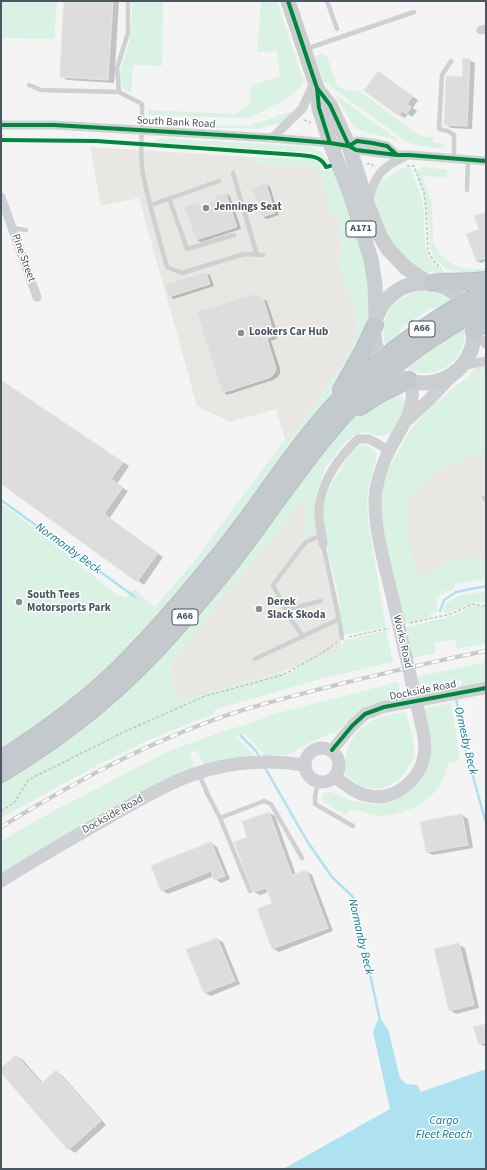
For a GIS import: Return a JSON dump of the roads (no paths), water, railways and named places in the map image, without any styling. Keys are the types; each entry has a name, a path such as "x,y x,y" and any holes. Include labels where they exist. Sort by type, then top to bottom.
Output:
{"highway":[{"path":"430,283 442,281 466,282 486,280"},
{"name":"A66","path":"1,759 36,736 75,707 119,668 141,645 221,553 313,430 331,419 375,383 386,365 423,344 467,308 486,290"},
{"name":"A66","path":"467,308 486,305"},
{"name":"A66","path":"1,774 29,757 78,722 121,684 154,652 227,568 331,419 375,322"},
{"name":"A66","path":"331,419 353,414 371,400 410,380"}],"main road":[{"name":"A171","path":"288,1 316,85 319,108 371,258 376,284 375,322"},
{"name":"A171","path":"316,85 330,105 349,146 380,236 388,249 406,268 430,283"},
{"path":"430,283 450,290 467,308 478,328 469,354 459,368 450,375 435,381 427,382 402,378 386,365 376,346 374,332 375,322 383,304 396,292 412,284 430,283"},
{"name":"Works Road","path":"407,420 429,400 459,368"},
{"name":"Works Road","path":"335,777 357,792 370,797 385,796 397,792 415,777 424,757 425,744 421,723 379,537 375,507 380,470 389,450 407,420 413,398 410,380"},
{"path":"323,747 332,750 339,760 340,767 335,777 328,782 318,782 312,780 307,775 304,765 310,752 316,748 323,747"},
{"name":"Dockside Road","path":"1,881 139,800 198,772 242,763 289,762 304,765"}],"street":[{"path":"272,138 298,115 316,85"},
{"name":"South Bank Road","path":"1,125 54,125 330,142 349,146 356,150 397,155 409,154 486,161"},
{"path":"368,203 372,186 380,173 409,154"},
{"name":"Pine Street","path":"1,197 37,297"},
{"path":"478,328 486,344"},
{"path":"459,368 486,361"},
{"path":"323,539 318,510 323,491 330,473 347,450 358,439 369,439 389,450"},
{"name":"Dockside Road","path":"332,750 352,726 365,714 384,707 486,688"}],"lane":[{"path":"118,92 117,68 128,33 128,1"},
{"path":"326,1 337,29"},
{"path":"304,50 414,12"},
{"path":"451,61 442,75 439,129 448,131 454,135 454,158"},
{"path":"29,85 41,90 118,92 142,104 143,130 140,144 143,174 167,267 182,273 244,254 263,255"},
{"path":"466,190 468,160"},
{"path":"233,173 257,255"},
{"path":"151,205 219,182"},
{"path":"170,198 187,249 234,234"},
{"path":"12,228 26,230"},
{"path":"303,637 286,610 273,585 306,542 323,539 340,619 342,638"},
{"path":"286,610 321,601"},
{"path":"255,659 340,619"},
{"path":"198,772 208,796 220,818 250,891"},
{"path":"318,782 315,804 353,826"},
{"path":"220,818 264,801 268,802 271,804 302,858"}],"water":[{"name":"Cargo Fleet Reach","path":"379,1017 388,1029 400,1078 406,1084 417,1085 421,1092 486,1069 486,1169 283,1169 390,1109 373,1032"}],"waterway":[{"name":"Normanby Beck","path":"1,500 135,597"},
{"name":"Ormesby Beck","path":"440,611 444,600 456,592 486,586"},
{"name":"Ormesby Beck","path":"453,682 454,691"},
{"name":"Ormesby Beck","path":"456,698 463,741 486,823"},
{"name":"Normanby Beck","path":"241,736 256,751 260,758"},
{"name":"Normanby Beck","path":"264,766 307,841 332,877 353,897 380,1020"}],"railway":[{"path":"1,827 87,777 147,747 208,722 253,707 307,692 486,651"}],"place":[{"name":"Jennings Seat","path":"206,208"},
{"name":"Lookers Car Hub","path":"241,333"},
{"name":"South Tees Motorsports Park","path":"19,602"},
{"name":"Derek Slack Skoda","path":"259,609"}]}
